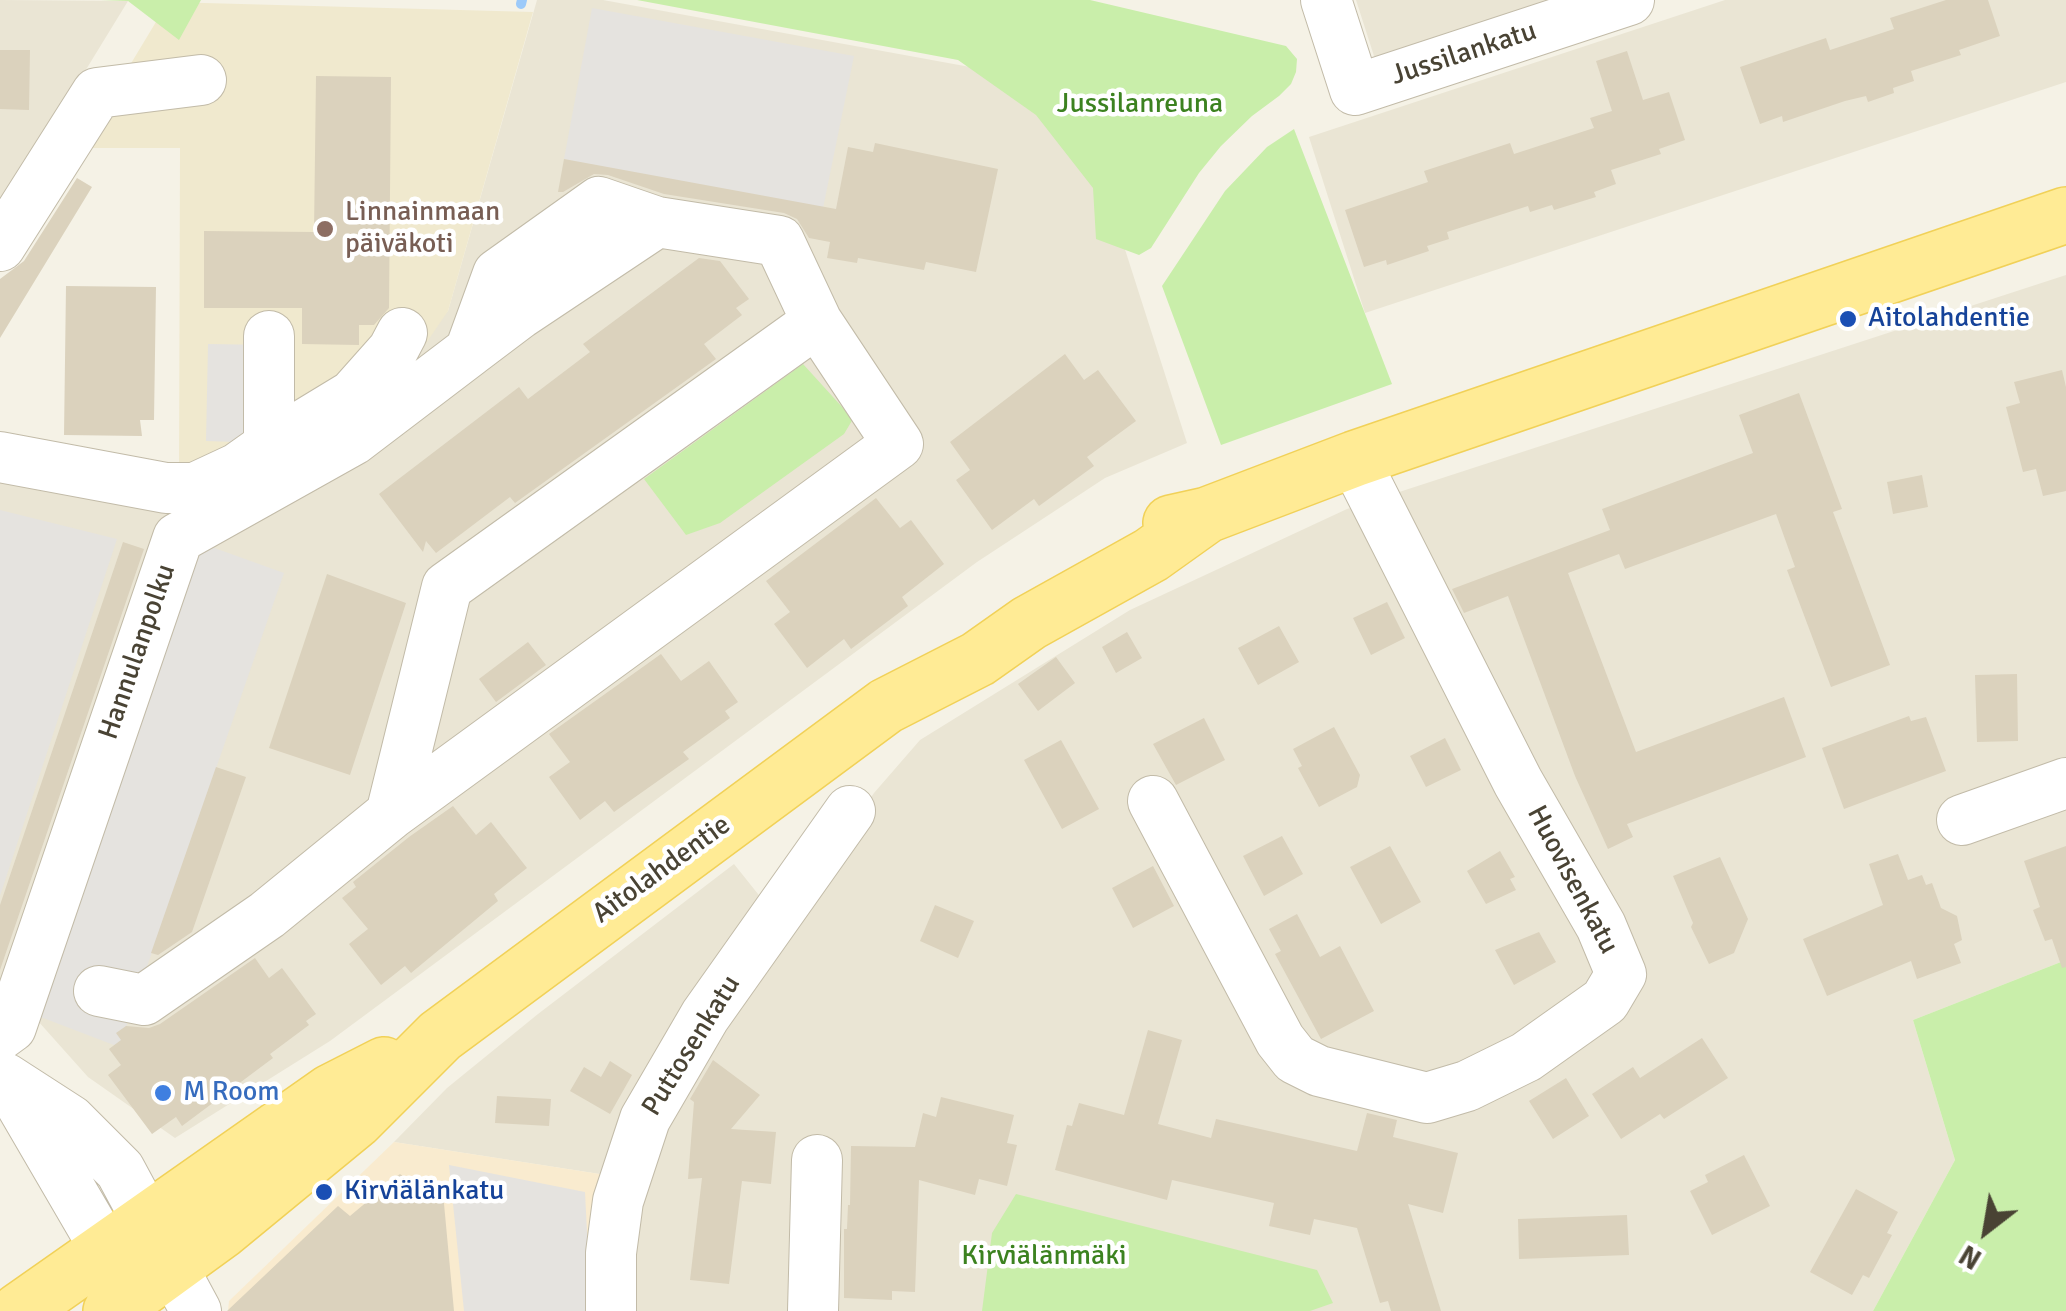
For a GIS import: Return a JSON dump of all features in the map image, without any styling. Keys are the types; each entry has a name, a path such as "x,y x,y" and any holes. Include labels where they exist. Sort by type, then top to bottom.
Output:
{"main road":[{"name":"Aitolahdentie","path":"19,1311 144,1281 356,1120 440,1036 886,706 978,658 1029,623 1151,555 1207,516 1354,459 2066,216"}],"street":[{"name":"Jussilankatu","path":"1326,0 1355,90 1630,0"},
{"path":"0,246 97,94 201,80"},
{"name":"Hannulanpolku","path":"2,1062 10,1027 178,538 353,440 519,314 657,222 779,241 817,322"},
{"path":"99,991 144,1000 267,915 392,814 898,444 817,322 447,587 392,814"},
{"path":"0,457 166,488 195,488 238,468 352,395 394,350 402,332"},
{"path":"269,336 269,446"},
{"name":"Huovisenkatu","path":"1153,802 1280,1040 1294,1059 1319,1071 1427,1098 1467,1086 1526,1056 1605,1001 1620,974 1601,926 1518,782 1354,459"},
{"path":"1962,820 2066,783"},
{"name":"Puttosenkatu","path":"611,1311 618,1201 644,1119 705,1016 850,811"},
{"path":"2,1062 70,1120 120,1170 144,1281"},
{"path":"813,1311 817,1160"}],"shaded area":[{"path":"0,0 128,1 0,210"},
{"path":"537,0 603,0 992,71 1097,162 1187,443 1105,478 977,562 330,1041 175,1138 88,1077 4,983 0,985 0,474 193,508 448,311"},
{"path":"1356,0 1587,0 1399,61 1374,56"},
{"path":"1725,0 2066,0 2066,82 1365,313 1309,137"},
{"name":"Linnainmaan päiväkoti","path":"168,2 533,12 448,311 403,377 179,478 180,148 80,148"},
{"path":"592,8 854,56 821,218 564,159"},
{"path":"2066,275 2066,960 1913,1020 1955,1160 1873,1311 625,1311 623,1277 659,1127 773,942 874,793 920,740 1130,610 1347,509"},
{"path":"208,344 269,345 266,443 206,441"},
{"path":"0,510 117,539 0,896"},
{"path":"195,541 284,573 119,1047 38,1016"},
{"path":"734,864 766,904 606,1175 394,1142 447,1088"},
{"path":"394,1142 606,1175 599,1311 228,1311 229,1301"},
{"path":"449,1165 585,1192 591,1311 464,1311"}],"green space":[{"path":"101,0 201,0 179,40 128,1"},
{"name":"Jussilanreuna","path":"637,0 1090,0 1286,46 1297,59 1296,72 1279,96 1221,146 1151,248 1139,255 1096,239 1093,188 1036,115 958,60"},
{"path":"1294,129 1392,384 1221,445 1162,286 1225,191 1267,147"},
{"path":"803,364 853,419 844,434 720,523 686,535 644,479"},
{"path":"2066,960 2066,1311 1873,1311 1955,1160 1913,1020"},
{"name":"Kirviälänmäki","path":"1016,1194 1317,1270 1333,1303 1310,1311 982,1311 992,1233"}],"building":[{"path":"1946,0 1988,0 2000,36 1959,50 1961,55 1911,71 1914,81 1893,88 1894,93 1868,102 1866,96 1783,122 1782,116 1760,124 1740,67 1826,38 1830,50 1894,29 1890,18"},
{"path":"0,50 30,50 29,110 0,109"},
{"path":"1627,51 1643,100 1669,92 1685,140 1659,149 1661,154 1611,170 1616,184 1594,192 1596,197 1554,210 1552,205 1530,212 1528,206 1447,232 1449,239 1427,246 1429,251 1387,265 1386,260 1364,267 1345,210 1428,182 1424,171 1510,143 1514,154 1594,128 1590,118 1612,111 1596,61"},
{"path":"316,76 391,77 389,308 374,325 359,325 359,345 302,344 302,308 204,308 204,231 314,232"},
{"path":"875,143 998,169 976,272 926,262 924,270 858,258 857,263 827,258 830,242 809,238 797,219 784,213 664,194 608,175 594,174 558,192 564,159 836,209 848,147 873,152"},
{"path":"77,178 92,187 0,338 0,279 24,261"},
{"path":"699,258 720,261 749,299 736,308 742,315 704,344 716,359 515,503 510,497 436,553 426,541 423,552 379,494 519,387 528,399 590,352 583,344"},
{"path":"66,286 156,287 154,420 140,420 142,436 64,435"},
{"path":"1065,354 1084,380 1098,370 1136,421 1087,457 1094,466 1039,506 1034,499 992,530 956,480 970,470 950,442"},
{"path":"2062,370 2066,387 2066,491 2043,496 2036,469 2023,472 2006,407 2020,403 2014,382"},
{"path":"1799,393 1842,509 1833,512 1890,665 1831,687 1787,570 1795,567 1776,514 1625,569 1619,554 1568,573 1636,752 1784,697 1806,757 1627,824 1633,837 1608,849 1575,776 1508,596 1464,613 1452,589 1610,530 1602,509 1753,453 1739,415"},
{"path":"1922,475 1928,507 1893,514 1887,482"},
{"path":"876,498 900,528 911,520 944,564 902,597 908,606 851,649 844,639 807,668 774,624 790,612 766,581"},
{"path":"123,542 144,549 0,970 0,905"},
{"path":"327,574 406,603 350,775 269,748"},
{"path":"1387,602 1405,638 1371,655 1353,618"},
{"path":"1279,626 1299,662 1258,685 1238,648"},
{"path":"1127,632 1142,658 1116,673 1102,647"},
{"path":"528,642 546,665 496,702 479,679"},
{"path":"661,654 681,681 709,661 738,702 725,711 730,718 683,752 689,759 614,812 605,801 580,820 549,777 570,762 549,734"},
{"path":"1056,657 1075,683 1038,711 1018,684"},
{"path":"2017,674 2018,741 1977,742 1975,675"},
{"path":"1909,716 1911,721 1926,717 1946,771 1844,809 1822,748"},
{"path":"1204,718 1225,760 1176,785 1153,744"},
{"path":"1334,727 1360,775 1357,787 1319,807 1298,768 1302,766 1293,749"},
{"path":"1445,738 1461,770 1426,787 1410,756"},
{"path":"1061,740 1099,809 1062,829 1024,760"},
{"path":"216,767 246,777 192,932 158,955 151,953"},
{"path":"453,806 476,835 491,822 527,868 494,894 498,901 411,973 405,966 381,985 349,944 368,929 342,898 356,887 353,882"},
{"path":"1282,836 1303,874 1264,896 1243,856"},
{"path":"1390,846 1421,902 1381,924 1350,867"},
{"path":"2066,846 2066,967 2062,968 2052,939 2045,941 2033,910 2040,907 2024,861"},
{"path":"1500,851 1515,877 1510,879 1516,890 1486,904 1467,871"},
{"path":"1898,854 1908,880 1922,875 1926,885 1932,883 1941,908 1957,916 1962,940 1954,944 1961,963 1917,979 1911,961 1827,996 1803,939 1883,905 1869,864"},
{"path":"1720,857 1748,919 1734,953 1709,964 1673,876"},
{"path":"1153,866 1174,906 1133,928 1112,888"},
{"path":"935,905 974,921 958,958 920,941"},
{"path":"1297,914 1320,957 1340,946 1374,1011 1321,1039 1275,954 1281,951 1269,929"},
{"path":"1539,932 1556,962 1514,985 1495,950"},
{"path":"255,958 269,978 282,968 316,1014 306,1021 309,1025 270,1054 273,1058 182,1126 176,1117 152,1134 108,1075 121,1065 109,1049 121,1040 116,1033 126,1026 149,1028 160,1024"},
{"path":"1148,1030 1182,1040 1158,1124 1211,1138 1216,1119 1357,1151 1367,1113 1397,1120 1393,1137 1458,1153 1443,1213 1408,1204 1441,1311 1391,1311 1388,1301 1380,1303 1357,1228 1314,1219 1310,1235 1269,1226 1274,1203 1172,1180 1167,1200 1055,1170 1067,1125 1072,1126 1079,1103 1124,1115"},
{"path":"1702,1038 1728,1078 1664,1119 1660,1114 1621,1139 1592,1094 1633,1067 1640,1078"},
{"path":"713,1060 760,1095 731,1129 776,1132 771,1184 742,1181 729,1284 690,1280 702,1178 688,1179 694,1102 690,1099"},
{"path":"610,1061 632,1075 610,1114 570,1091 584,1067 601,1077"},
{"path":"1566,1078 1589,1116 1553,1139 1529,1101"},
{"path":"497,1096 551,1099 549,1126 495,1123"},
{"path":"941,1097 1014,1115 1007,1143 1017,1145 1007,1186 979,1179 975,1195 919,1180 915,1292 892,1291 892,1300 844,1298 844,1229 850,1205 851,1146 915,1147 923,1113 936,1117"},
{"path":"1744,1155 1770,1206 1712,1235 1690,1191 1708,1182 1705,1175"},
{"path":"400,1174 426,1196 443,1193 454,1311 227,1311 338,1206 350,1216"},
{"path":"1856,1189 1898,1212 1887,1233 1892,1235 1869,1278 1863,1275 1852,1295 1810,1272"},
{"path":"1627,1215 1629,1255 1519,1259 1518,1219"}],"waterway":[{"path":"521,4 522,0"}],"place":[{"name":"Linnainmaan päiväkoti","path":"325,229"},
{"name":"Aitolahdentie","path":"1848,319"},
{"name":"M Room","path":"163,1093"},
{"name":"Kirviälänkatu","path":"324,1192"}]}
